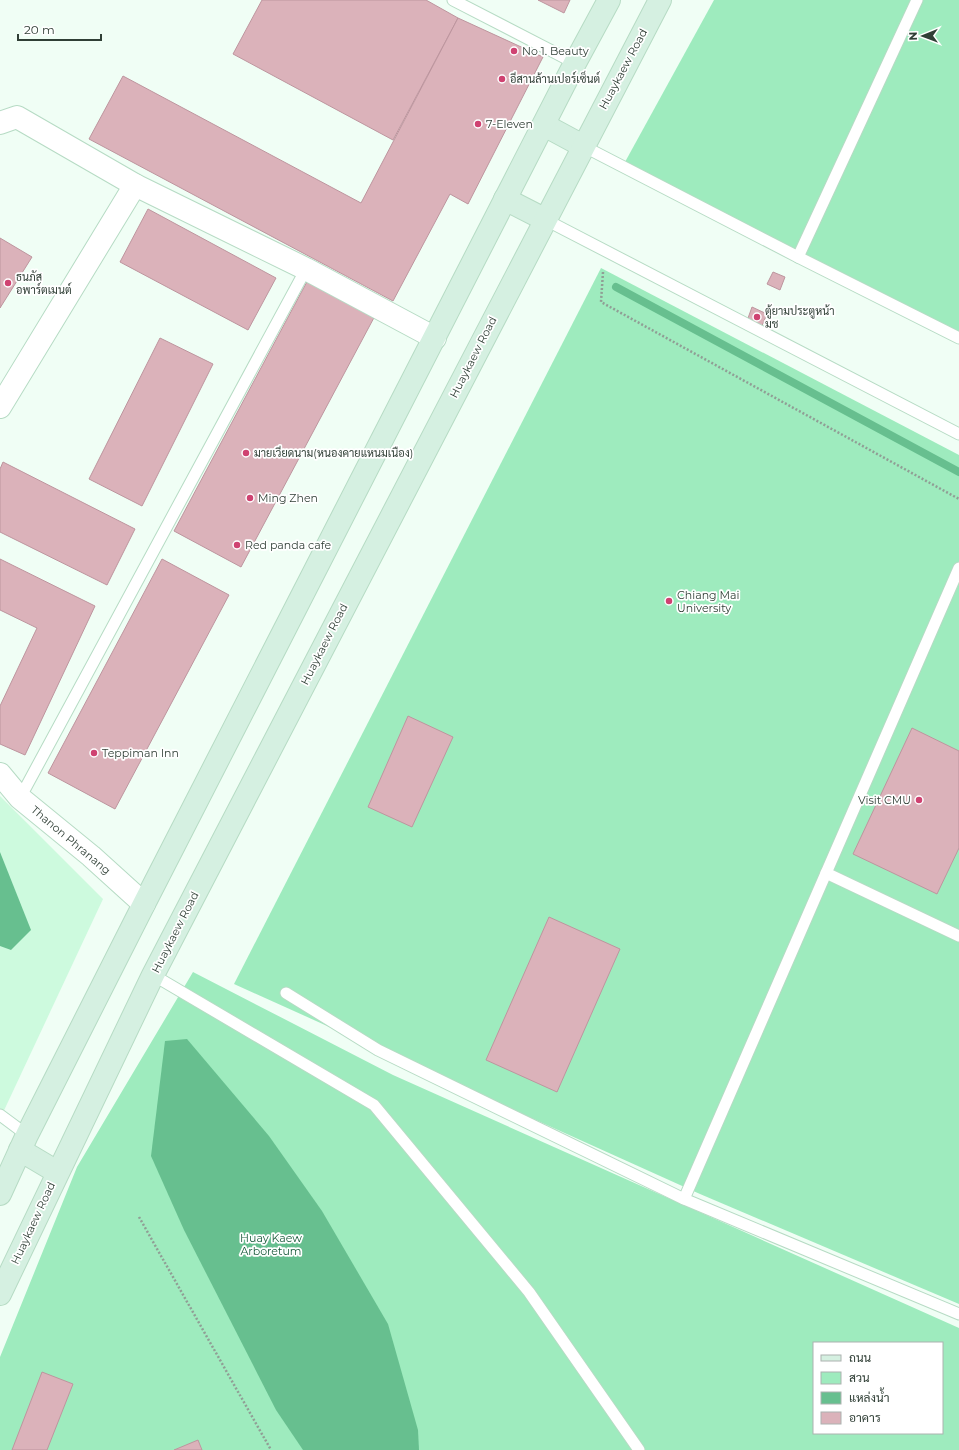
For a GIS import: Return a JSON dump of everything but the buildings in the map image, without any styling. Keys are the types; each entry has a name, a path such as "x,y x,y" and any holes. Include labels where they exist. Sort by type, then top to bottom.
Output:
{"main road":[{"path":"0,1194 144,904 505,199 609,0"},
{"name":"Huaykaew Road","path":"0,1294 57,1172 153,975 544,219 660,0"},
{"path":"544,125 583,146"},
{"path":"505,199 544,219"},
{"path":"24,1143 57,1172"}],"street":[{"path":"0,124 17,117 135,185 306,269 435,338"},
{"path":"0,407 135,185"},
{"name":"Thanon Phranang","path":"0,774 20,798 91,856 144,904"}],"lane":[{"path":"453,0 575,63"},
{"path":"798,257 916,0"},
{"path":"583,146 959,338"},
{"path":"544,219 959,434"},
{"path":"20,798 306,269"},
{"path":"684,1200 959,568"},
{"path":"826,873 959,936"},
{"path":"153,975 374,1106 529,1292 639,1450"},
{"path":"286,993 378,1050 684,1200 959,1314"},
{"path":"0,1115 24,1143"}],"path":[{"path":"605,250 601,302 959,499"},
{"path":"139,1217 271,1450"}],"shaded area":[{"path":"0,796 103,899 0,1119"}],"green space":[{"path":"714,0 959,0 959,336 625,162"},
{"name":"Chiang Mai University","path":"601,268 959,455 959,1304 700,1194 234,984"},
{"name":"Huay Kaew Arboretum","path":"193,972 393,1075 959,1328 959,1450 0,1450 0,1357 77,1167"}],"water":[{"path":"0,852 31,930 11,950 0,946"},
{"path":"187,1039 269,1136 322,1211 388,1324 418,1430 419,1450 303,1450 276,1410 184,1230 151,1156 165,1041"}],"waterway":[{"path":"616,287 959,472"}],"place":[{"name":"No 1. Beauty","path":"514,51"},
{"name":"อีสานล้านเปอร์เซ็นต์","path":"502,79"},
{"name":"7-Eleven","path":"478,124"},
{"name":"ธนภัส อพาร์ตเมนต์","path":"8,283"},
{"name":"ตู้ยามประตูหน้า มช","path":"757,317"},
{"name":"มายเวียดนาม(หนองคายแหนมเนือง)","path":"246,453"},
{"name":"Ming Zhen","path":"250,498"},
{"name":"Red panda cafe","path":"237,545"},
{"name":"Chiang Mai University","path":"669,601"},
{"name":"Teppiman Inn","path":"94,753"},
{"name":"Visit CMU","path":"919,800"}]}
